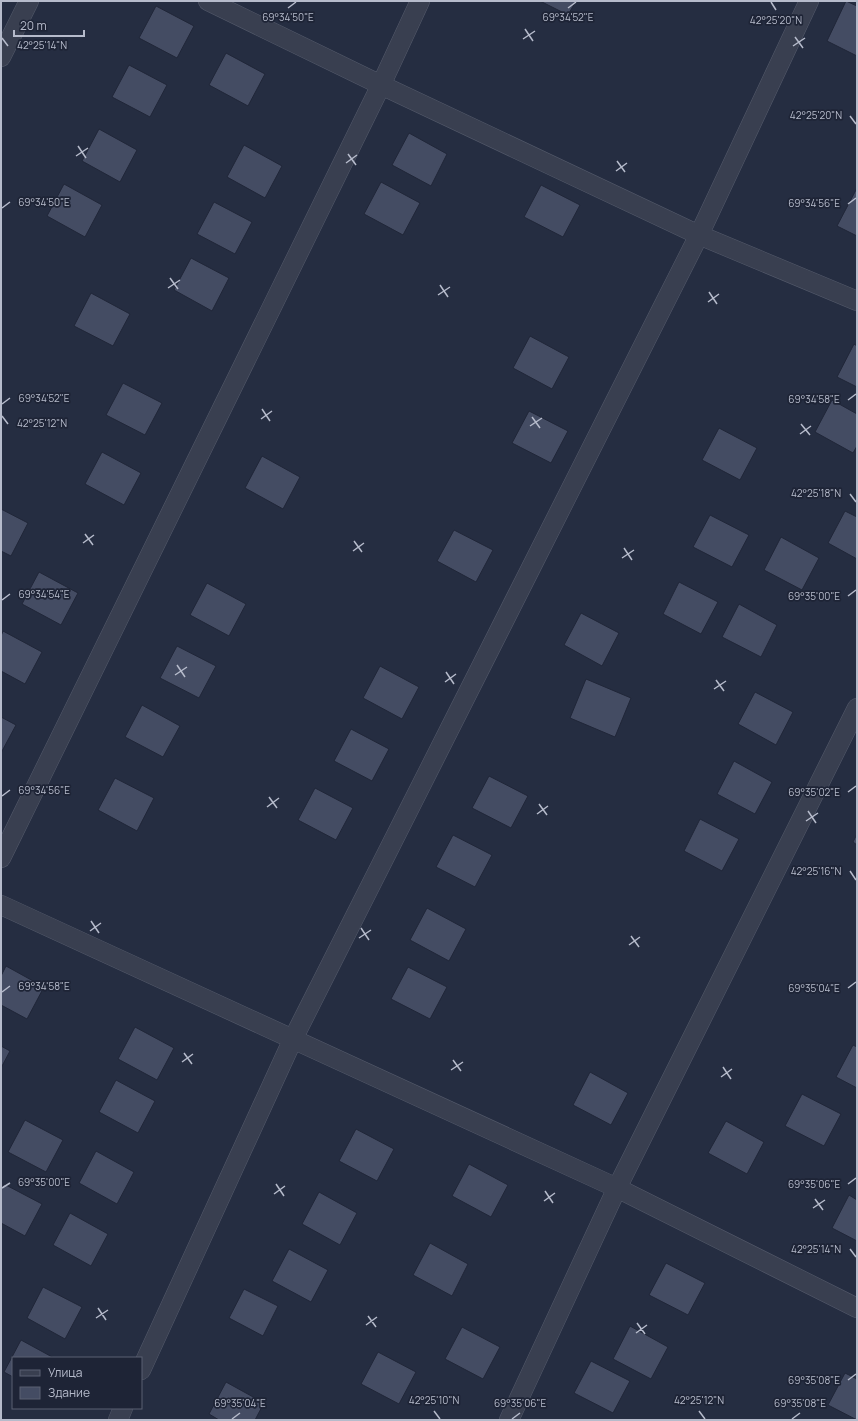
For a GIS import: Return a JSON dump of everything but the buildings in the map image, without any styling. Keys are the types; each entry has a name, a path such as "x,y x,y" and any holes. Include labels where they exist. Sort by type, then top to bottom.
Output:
{"street":[{"path":"1,57 29,1"},
{"path":"208,1 381,85 699,235 857,301"},
{"path":"1,858 381,85 420,1"},
{"path":"142,1368 293,1039 699,235 809,1"},
{"path":"509,1420 617,1188 857,708"},
{"path":"1,905 617,1188 857,1308"},
{"path":"118,1420 123,1409"}]}
